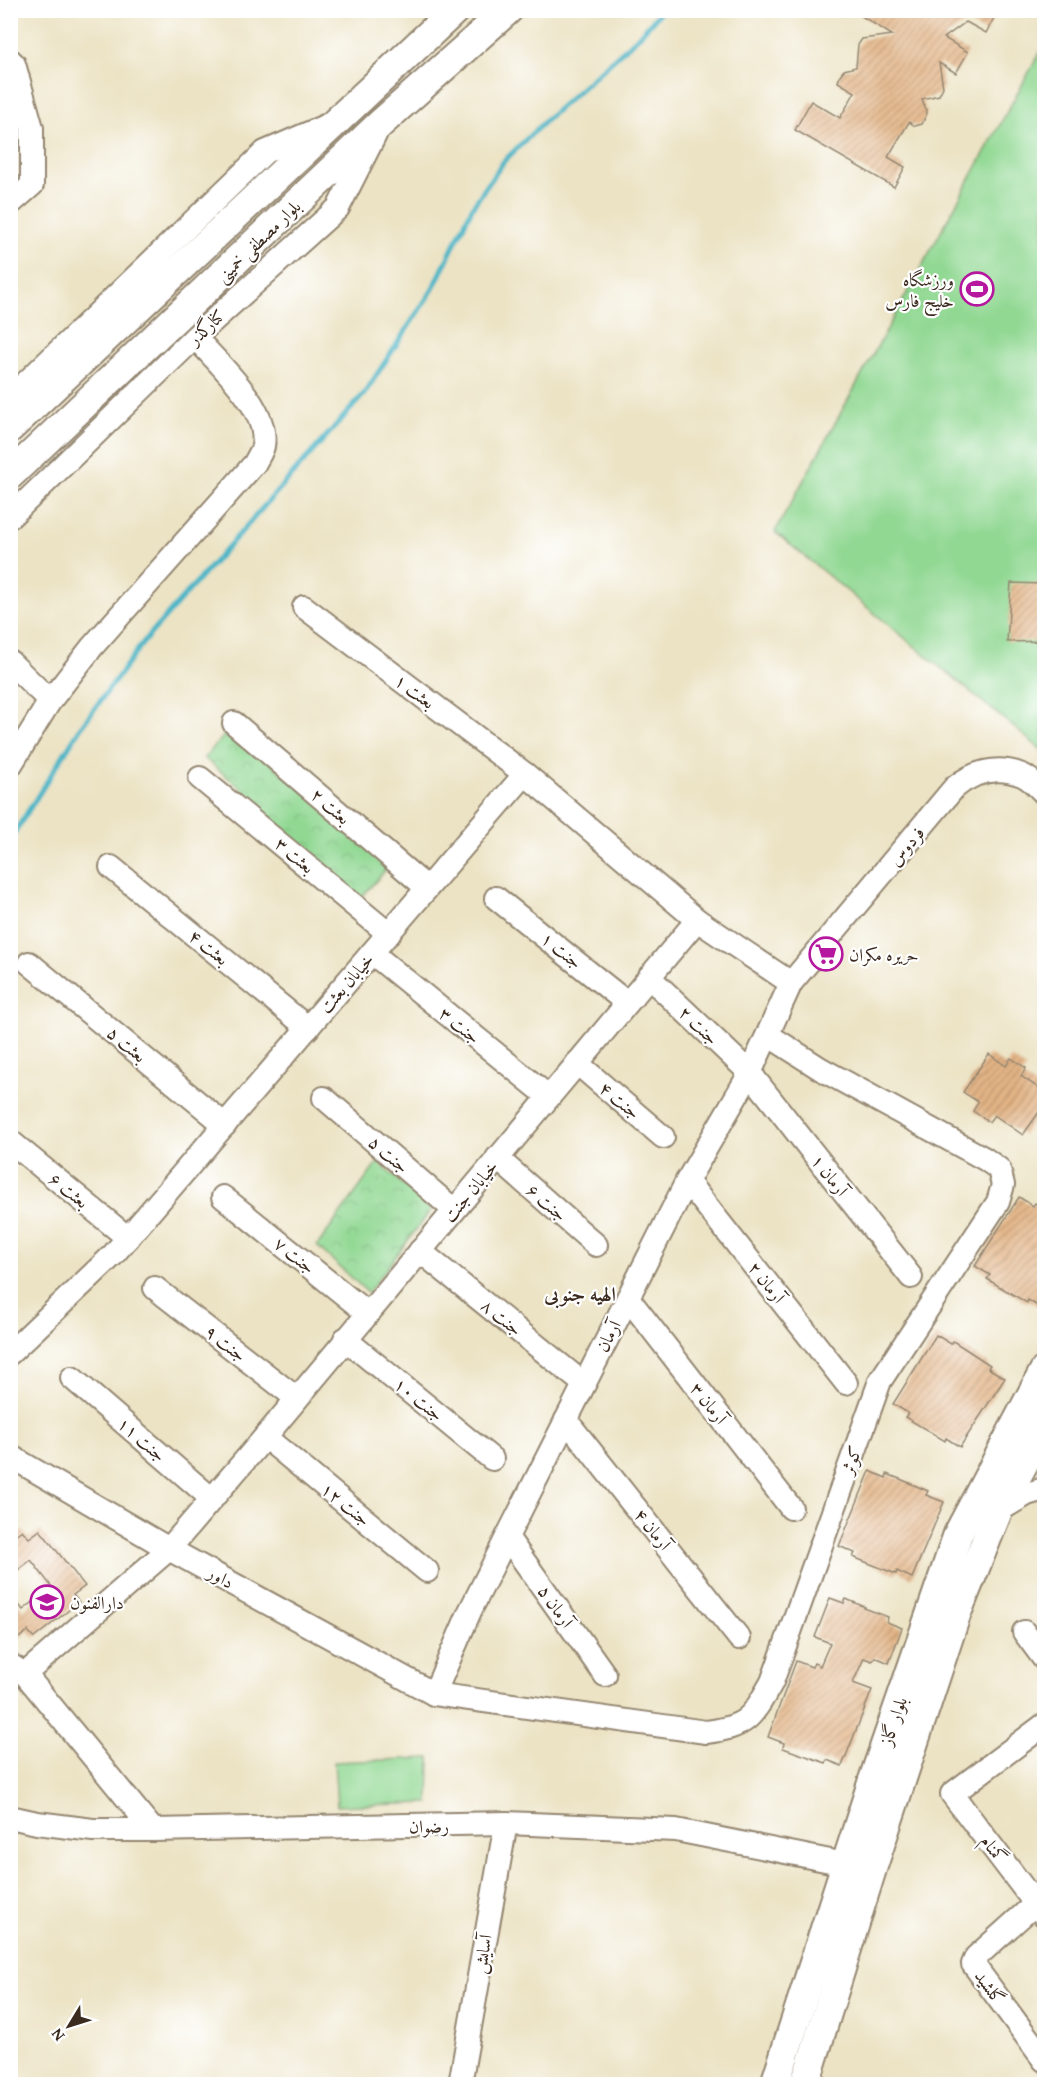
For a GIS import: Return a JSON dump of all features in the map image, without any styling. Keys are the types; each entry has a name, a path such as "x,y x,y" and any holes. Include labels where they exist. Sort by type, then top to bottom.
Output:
{"main road":[{"name":"بلوار مصطفی خمینی","path":"10,428 455,10"},
{"name":"بلوار مصطفی خمینی","path":"10,475 381,123 508,10"},
{"name":"بلوار گاز","path":"805,2085 898,1704 958,1534 1044,1371"},
{"name":"بلوار گاز","path":"775,2085 998,1511 1044,1426"}],"street":[{"path":"10,60 14,64 32,128 32,185 10,204"},
{"path":"10,398 265,152 340,119"},
{"name":"کنارگذر","path":"10,517 195,337 338,208 381,123"},
{"path":"10,766 50,701 92,647 255,463 263,446 261,426 252,403 195,337"},
{"name":"بعثت ۱","path":"304,607 525,774"},
{"path":"10,662 50,701"},
{"name":"بعثت ۲","path":"234,723 428,888"},
{"name":"فردوس","path":"791,983 954,788 968,777 984,771 1007,771 1024,775 1044,793"},
{"path":"525,774 697,920 791,983"},
{"name":"خیابان بعثت","path":"15,1340 113,1255 525,774"},
{"name":"بعثت ۳","path":"200,778 388,934"},
{"name":"بعثت ۴","path":"111,867 308,1028"},
{"name":"جنت ۱","path":"496,898 627,1003"},
{"name":"خیابان جنت","path":"18,1669 169,1549 697,920"},
{"name":"جنت ۳","path":"372,953 549,1097"},
{"name":"بعثت ۵","path":"29,963 225,1125"},
{"name":"جنت ۲","path":"649,977 750,1073"},
{"name":"آرمان","path":"434,1694 470,1611 507,1537 687,1181 750,1073 791,983"},
{"name":"کوثر","path":"434,1694 706,1732 727,1730 753,1715 772,1682 880,1381 998,1202 1003,1185 999,1169 985,1159 821,1069 768,1035"},
{"name":"جنت ۴","path":"577,1063 663,1137"},
{"name":"آرمان ۱","path":"750,1073 911,1277"},
{"name":"جنت ۵","path":"324,1098 454,1210"},
{"name":"بعثت ۶","path":"10,1142 128,1238"},
{"name":"جنت ۶","path":"497,1158 596,1245"},
{"name":"آرمان ۲","path":"687,1181 846,1383"},
{"name":"جنت ۷","path":"223,1197 367,1313"},
{"name":"جنت ۸","path":"420,1251 584,1384"},
{"name":"جنت ۹","path":"155,1288 296,1398"},
{"name":"آرمان ۳","path":"628,1298 791,1508"},
{"name":"جنت ۱۰","path":"345,1339 492,1459"},
{"name":"جنت ۱۱","path":"72,1378 212,1498"},
{"name":"آرمان ۴","path":"566,1420 739,1638"},
{"name":"جنت ۱۲","path":"265,1437 427,1571"},
{"name":"داور","path":"10,1456 169,1549 434,1694"},
{"path":"998,1511 1027,1494 1044,1489"},
{"name":"آرمان ۵","path":"507,1537 605,1675"},
{"path":"1024,1632 1044,1659"},
{"path":"18,1669 153,1830"},
{"name":"گمنام","path":"1042,1905 952,1794 1044,1725"},
{"name":"رضوان","path":"10,1817 93,1830 506,1823 676,1830 858,1868"},
{"name":"آسایش","path":"460,2085 506,1823"},
{"name":"گلشید","path":"1042,1905 976,1957 973,1964 1044,2060"}],"green space":[{"name":"ورزشگاه خلیج فارس","path":"1044,45 1044,752 775,532"},
{"path":"230,729 390,865 361,898 242,799 242,789 204,758"},
{"path":"378,1162 431,1210 368,1293 317,1246"},
{"path":"430,1758 429,1803 337,1806 334,1762"}],"building":[{"path":"852,10 998,10 986,33 966,22 944,38 968,52 956,73 939,63 943,87 939,95 922,99 927,113 922,124 915,126 909,122 888,157 905,167 894,187 795,130 811,101 840,118 855,92 838,82 844,70 856,67 858,45 862,39 892,35"},
{"path":"1011,583 1044,584 1044,641 1007,642"},
{"path":"989,1054 1006,1066 1011,1058 1026,1068 1021,1076 1044,1092 1044,1105 1023,1135 994,1115 989,1122 973,1111 978,1102 963,1092"},
{"path":"1019,1197 1033,1206 1035,1203 1044,1209 1044,1310 1028,1300 1027,1303 987,1279 990,1275 975,1266"},
{"path":"936,1335 951,1344 953,1341 990,1365 988,1368 1005,1378 960,1447 946,1438 945,1441 905,1417 908,1413 893,1404"},
{"path":"870,1471 886,1478 887,1474 900,1479 928,1491 926,1495 944,1502 912,1578 853,1557 855,1553 839,1546"},
{"path":"22,1530 29,1538 40,1530 85,1586 73,1595 79,1602 34,1638 28,1631 16,1640 10,1633 10,1593 23,1610 52,1587 31,1560 10,1576 10,1539"},
{"path":"830,1598 844,1603 846,1599 888,1617 887,1622 902,1628 889,1663 875,1657 872,1661 864,1658 853,1683 872,1690 842,1766 783,1748 784,1743 768,1737 796,1661 812,1667 814,1663 820,1666 830,1643 815,1637"}],"waterway":[{"path":"10,840 81,727 145,640 364,394 433,289 473,206 504,161 637,38 662,10"}],"place":[{"name":"ورزشگاه خلیج فارس","path":"977,289"},
{"name":"حریره مکران","path":"826,954"},
{"name":"دارالفنون","path":"47,1602"}],"district":[{"name":"الهیه جنوبی","path":"580,1293"}]}
